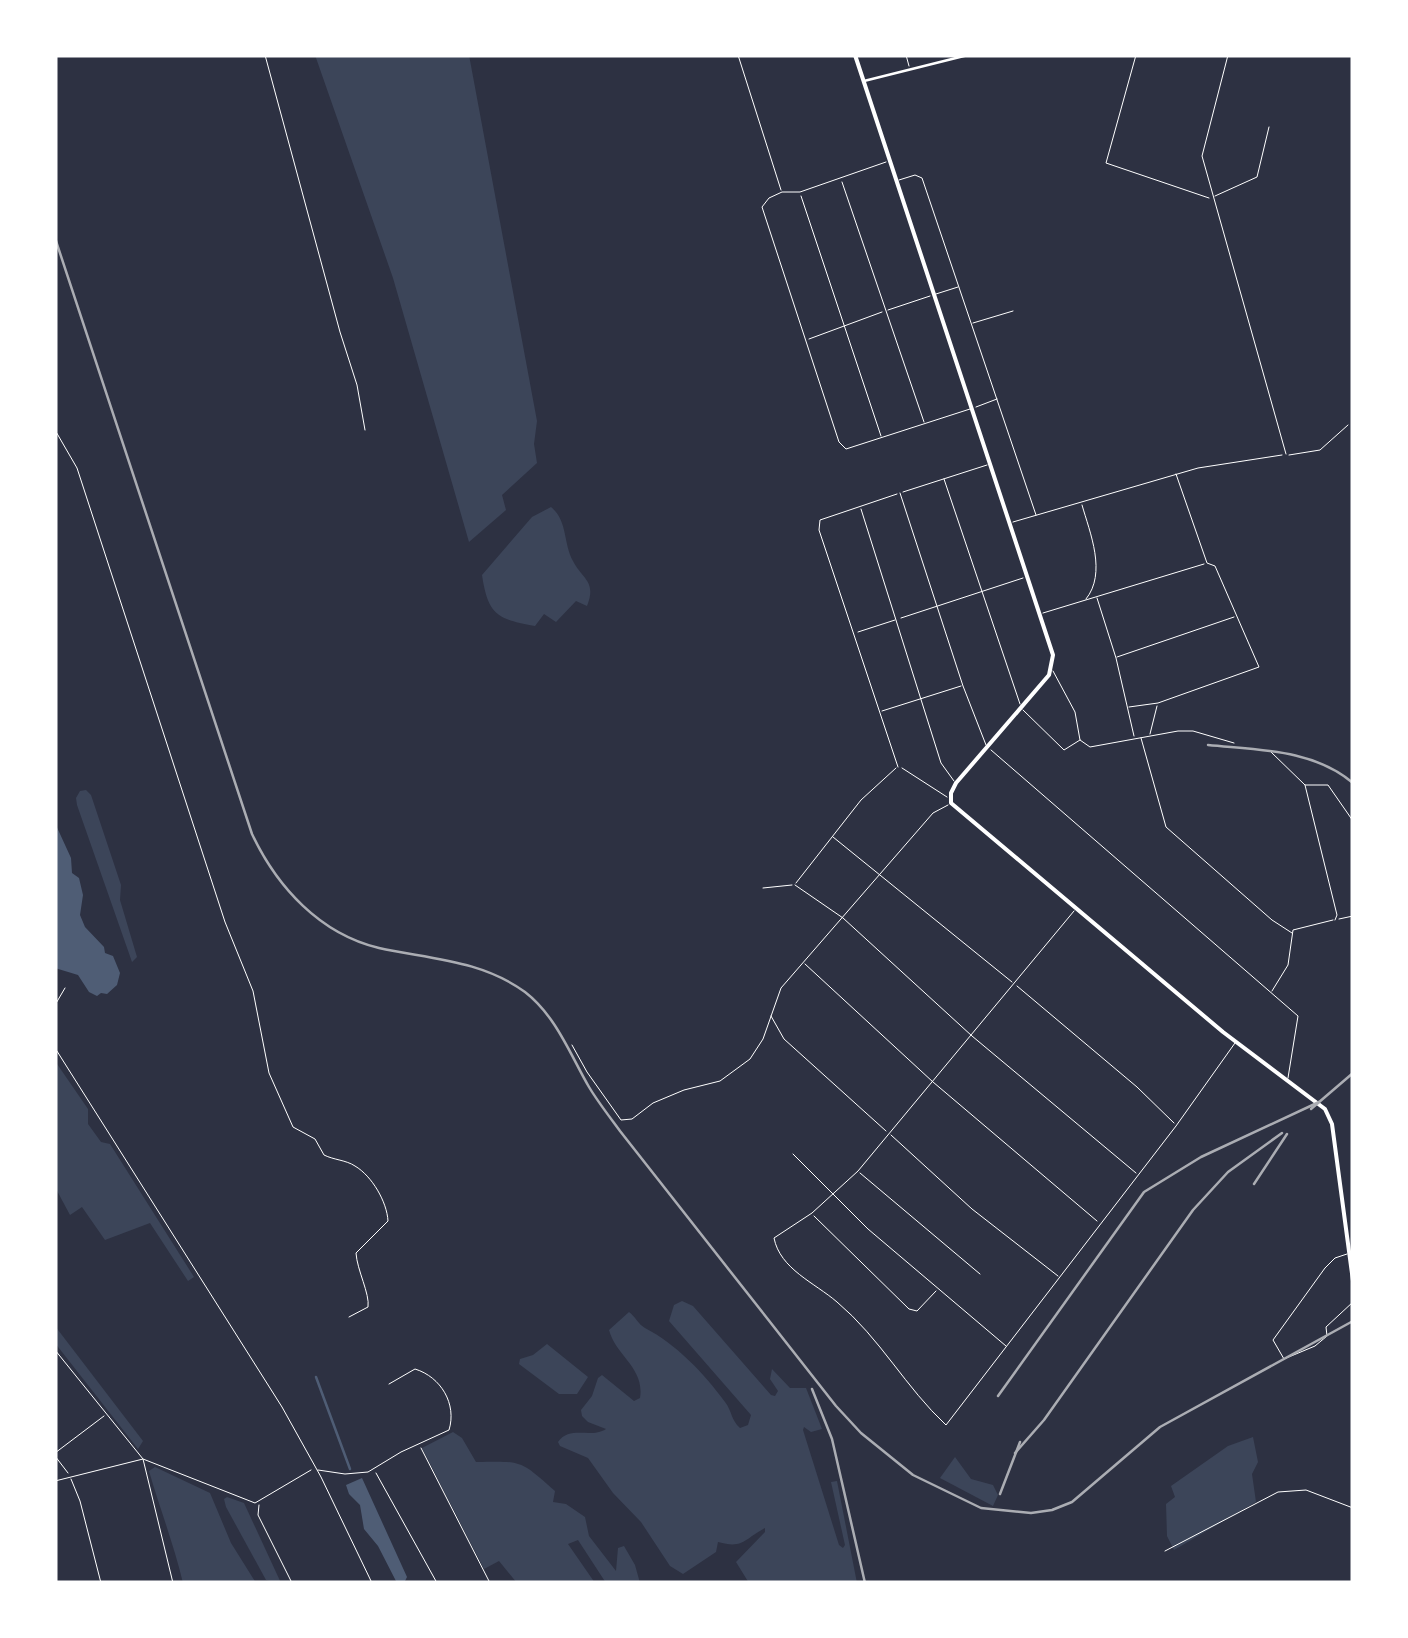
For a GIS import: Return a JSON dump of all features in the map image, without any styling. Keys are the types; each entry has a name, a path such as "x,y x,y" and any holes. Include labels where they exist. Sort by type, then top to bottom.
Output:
{"main road":[{"path":"855,55 1053,655 1052,668 956,783 950,800 1236,1042 1319,1102 1330,1116 1353,1280"}],"street":[{"path":"265,55 357,385 365,430"},
{"path":"738,55 782,192"},
{"path":"906,55 910,72"},
{"path":"864,82 968,55"},
{"path":"1136,55 1106,163 1205,199 1213,198 1257,177 1269,127"},
{"path":"1228,55 1202,156 1286,454"},
{"path":"889,161 800,192 782,192 762,207 839,442 846,449 997,399"},
{"path":"896,181 915,175 922,178 1036,515"},
{"path":"841,179 925,424"},
{"path":"800,192 882,439"},
{"path":"806,340 960,286"},
{"path":"972,324 1013,310"},
{"path":"1010,523 1198,468 1320,450 1348,425"},
{"path":"55,430 77,468 225,922 253,991 270,1073 292,1127 316,1140 324,1155 352,1164 364,1174 388,1208 388,1221 356,1253 362,1284 370,1300 368,1307 349,1318"},
{"path":"572,1045 621,1120 632,1119 684,1090 720,1080 750,1059 763,1039 780,988 933,814 950,800 897,767 819,530 820,520 990,464"},
{"path":"1176,474 1207,563"},
{"path":"944,479 1021,708 1064,750 1080,740"},
{"path":"900,493 982,740 1298,1016 1288,1078"},
{"path":"1081,502 1094,549 1094,583 1083,602"},
{"path":"860,506 942,763 956,783"},
{"path":"1040,614 1207,563 1216,566 1260,667 1158,703 1129,707"},
{"path":"855,633 1027,577"},
{"path":"1097,598 1129,707 1134,740"},
{"path":"1116,658 1236,616"},
{"path":"1052,668 1075,712 1080,740 1090,747 1194,731 1234,743"},
{"path":"879,710 890,711 962,686"},
{"path":"1149,737 1158,703"},
{"path":"1141,738 1166,827 1272,920 1292,931 1353,916"},
{"path":"1271,752 1305,785 1337,915 1335,920"},
{"path":"795,885 861,800 897,767"},
{"path":"1305,785 1328,785 1353,820"},
{"path":"832,836 1015,984 1137,1087 1176,1126"},
{"path":"764,888 795,885 842,918 972,1036 1138,1174"},
{"path":"1076,908 858,1171 812,1213 774,1238 784,1262 840,1305 876,1342 919,1399 946,1425 1236,1042"},
{"path":"1270,994 1288,966 1292,931"},
{"path":"802,962 933,1082 1099,1223"},
{"path":"55,1005 65,988"},
{"path":"770,1014 784,1039 972,1209 1059,1278"},
{"path":"55,1048 282,1407 321,1476 372,1583"},
{"path":"792,1154 832,1194 1006,1346"},
{"path":"858,1171 980,1274"},
{"path":"812,1213 909,1309 917,1310 938,1289"},
{"path":"1350,1254 1335,1258 1326,1268 1273,1340 1284,1359 1327,1336 1326,1327 1353,1302"},
{"path":"55,1350 142,1459 173,1583"},
{"path":"55,1481 142,1459 249,1502 261,1502 307,1471 345,1474 375,1470 401,1452 448,1430 452,1418 448,1400 430,1374 415,1368 389,1384"},
{"path":"101,1583 80,1501 55,1454 106,1414"},
{"path":"419,1445 490,1583"},
{"path":"375,1470 437,1583"},
{"path":"1164,1551 1278,1492 1306,1490 1353,1508"},
{"path":"261,1502 258,1515 292,1583"}],"shaded area":[{"path":"315,55 469,55 537,421 537,463 502,495 506,510 469,542 393,278"},
{"path":"551,507 560,519 573,561 589,586 590,598 587,606 576,601 556,622 544,614 535,626 511,621 491,606 482,575 532,517"},
{"path":"86,790 121,885 120,900 137,957 132,962 77,805 80,791"},
{"path":"55,823 71,858 72,873 79,878 83,895 80,915 85,927 105,953 113,956 120,973 117,985 107,994 97,996 89,992 78,975 55,968"},
{"path":"55,1061 88,1109 88,1124 101,1142 110,1144 194,1277 188,1281 150,1223 105,1240 82,1207 70,1215 55,1187"},
{"path":"682,1301 693,1306 771,1395 778,1391 770,1379 772,1369 790,1388 806,1388 822,1429 803,1430 843,1548 831,1482 837,1481 857,1583 749,1583 736,1562 765,1528 738,1544 718,1542 716,1552 683,1574 670,1566 641,1522 613,1493 588,1458 560,1446 558,1442 568,1434 606,1429 588,1422 581,1410 602,1375 634,1401 640,1398 638,1378 609,1330 629,1312 699,1370 740,1428 748,1425 751,1415 669,1321 674,1305"},
{"path":"55,1326 143,1441 138,1449 55,1343"},
{"path":"547,1344 588,1377 577,1394 559,1394 519,1364 520,1359"},
{"path":"453,1432 462,1438 476,1462 520,1464 534,1473 555,1491 553,1502 566,1504 585,1517 589,1536 616,1571 618,1548 624,1546 640,1583 606,1583 578,1540 568,1544 595,1583 517,1583 499,1561 484,1569 422,1448"},
{"path":"1253,1437 1258,1462 1252,1474 1256,1502 1174,1550 1167,1536 1166,1504 1175,1497 1171,1486 1228,1446"},
{"path":"955,1457 971,1479 993,1485 998,1495 993,1506 940,1478"},
{"path":"155,1467 210,1493 231,1543 256,1583 183,1583 149,1471"},
{"path":"362,1478 407,1577 404,1583 397,1583 378,1546 364,1529 360,1505 349,1494 346,1485"},
{"path":"227,1497 244,1503 281,1583 266,1580 226,1507"}],"waterway":[{"path":"316,1377 350,1469"}],"railway":[{"path":"55,238 252,834 274,872 303,906 338,932 379,948 491,973 536,1002 554,1024 589,1087 620,1131 861,1433 913,1475 981,1508 1031,1513 1052,1510 1072,1502 1160,1427 1353,1321"},
{"path":"1208,745 1303,757 1353,783"},
{"path":"1311,1109 1353,1073"},
{"path":"998,1396 1144,1192 1201,1157 1319,1102"},
{"path":"1015,1453 1044,1420 1193,1210 1228,1172 1282,1133"},
{"path":"1254,1184 1287,1134"},
{"path":"812,1389 832,1439 865,1583"},
{"path":"1000,1494 1020,1442"}]}
